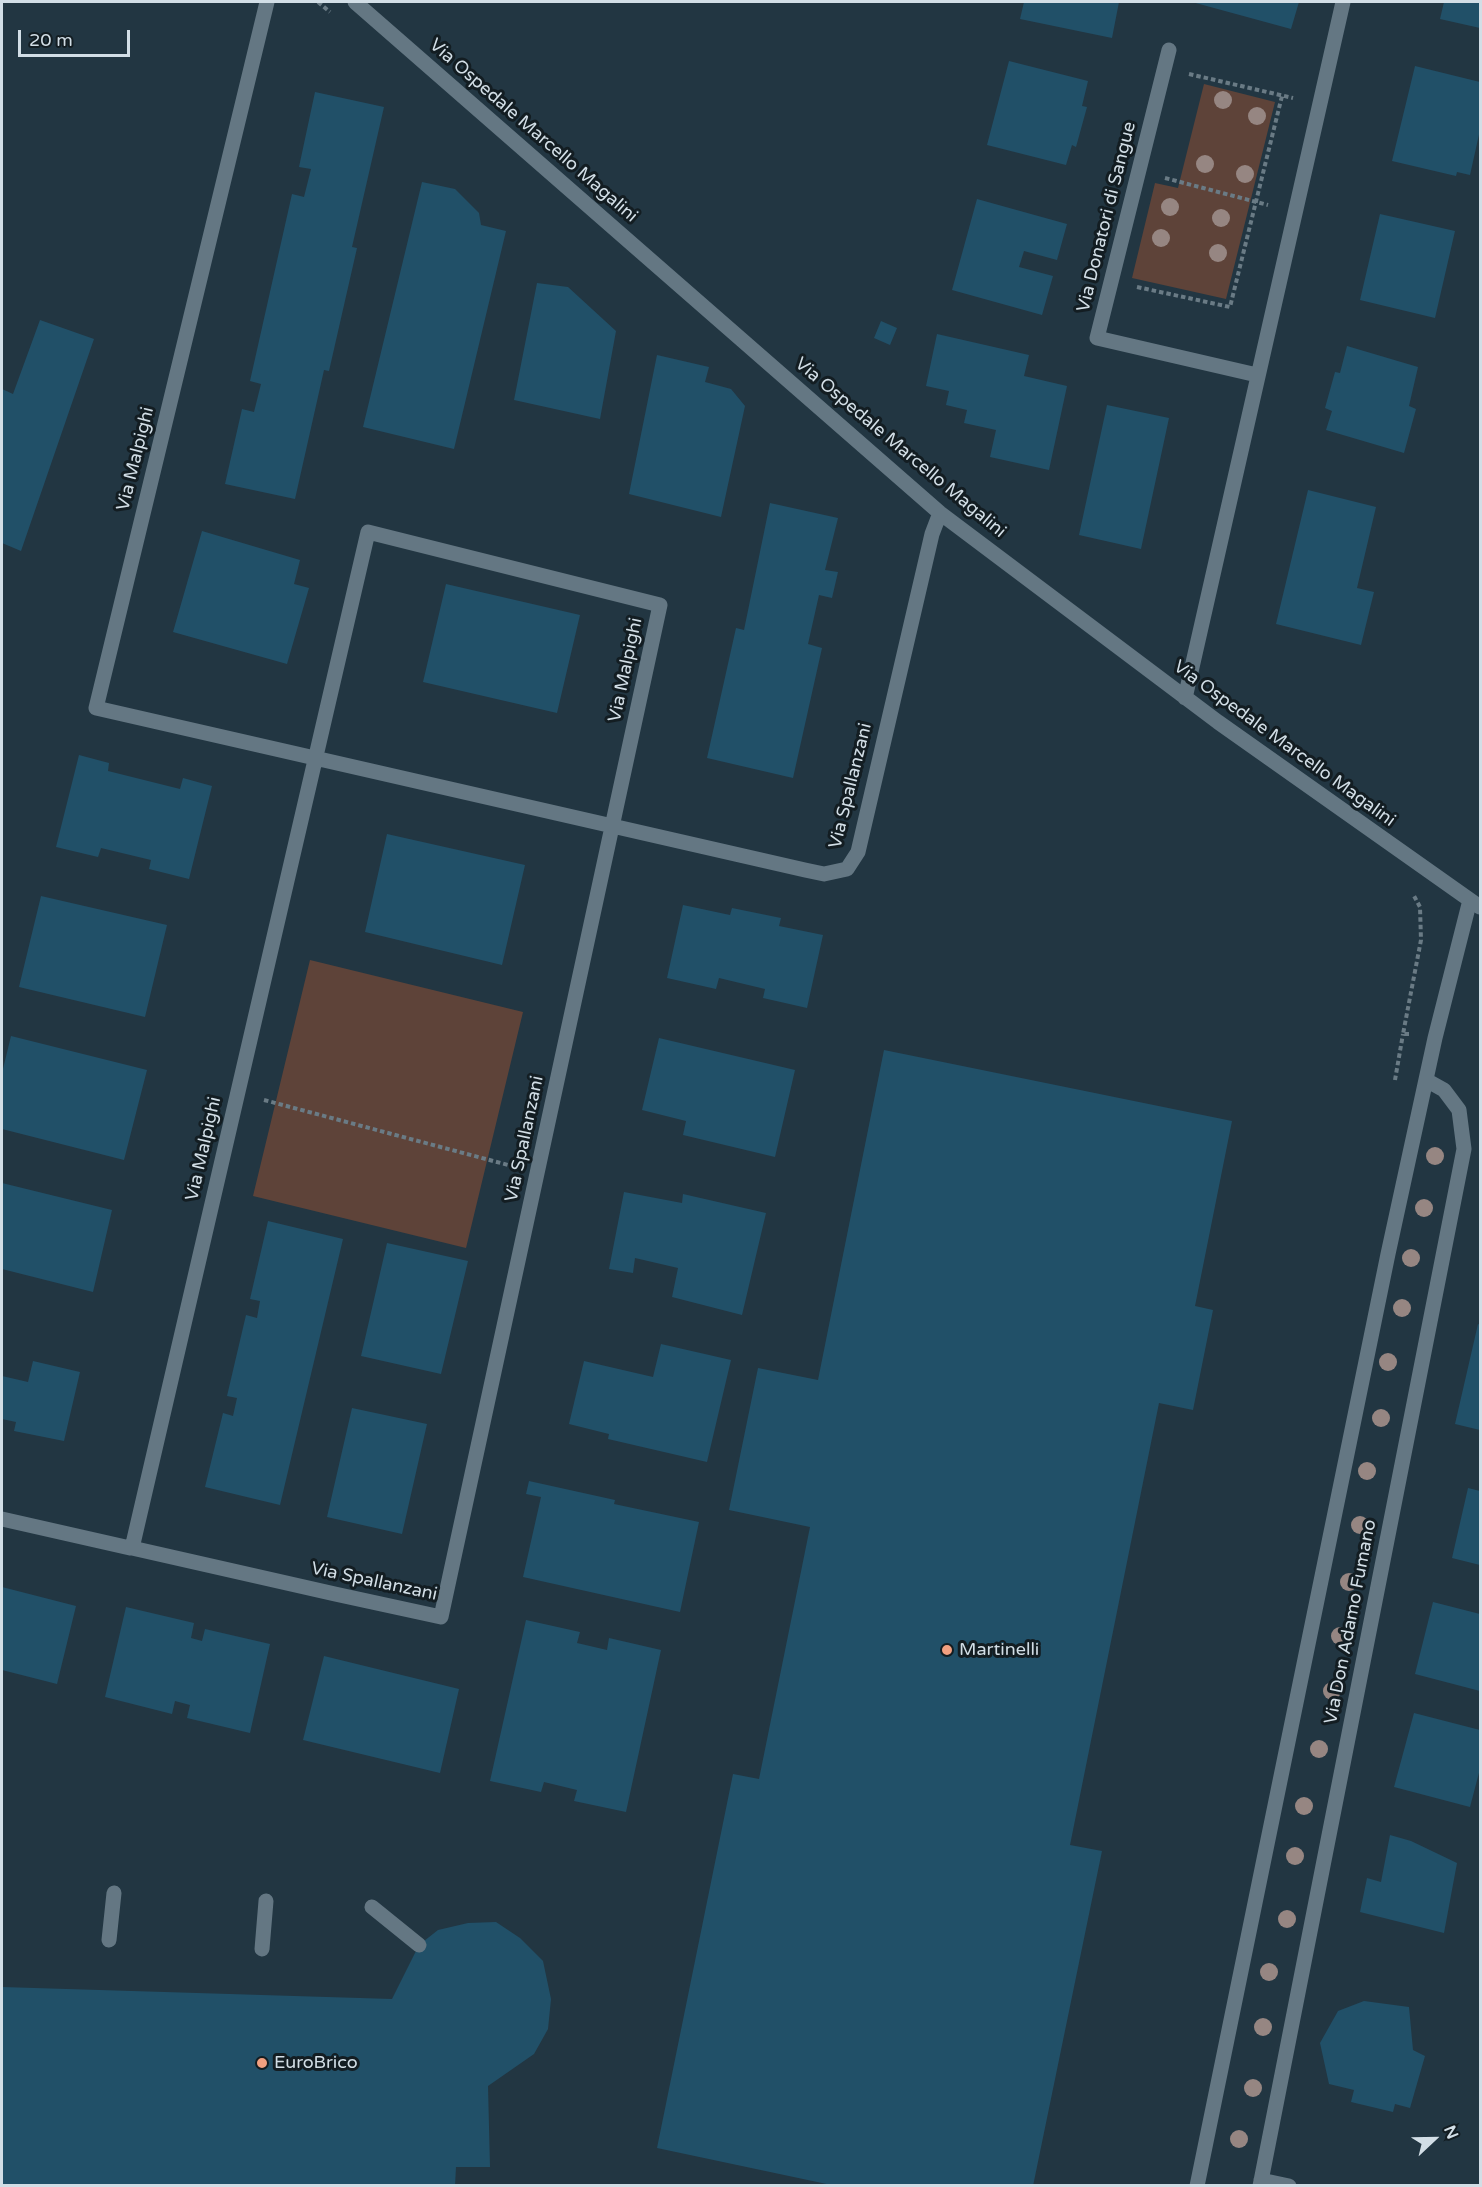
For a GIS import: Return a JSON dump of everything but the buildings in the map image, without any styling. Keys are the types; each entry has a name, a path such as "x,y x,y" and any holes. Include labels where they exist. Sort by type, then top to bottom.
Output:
{"street":[{"name":"Via Malpighi","path":"132,1548 237,1092 315,758 368,532 660,604 612,826 315,758 96,708 267,2"},
{"name":"Via Ospedale Marcello Magalini","path":"355,2 940,513 1185,698 1475,904"},
{"path":"1185,698 1344,2"},
{"name":"Via Donatori di Sangue","path":"1169,50 1113,282 1097,338 1257,375"},
{"name":"Via Spallanzani","path":"2,1519 441,1617 612,826 824,874 847,870 858,852 932,534 940,513"},
{"name":"Via Don Adamo Fumano","path":"1197,2186 1426,1080 1475,904"},
{"name":"Via Don Adamo Fumano","path":"1260,2183 1464,1149 1459,1110 1444,1090 1426,1080"},
{"path":"109,1940 114,1893"},
{"path":"262,1949 266,1901"},
{"path":"372,1907 419,1945"},
{"path":"1260,2183 1289,2186"}],"path":[{"path":"1164,68 1320,104"},
{"path":"1113,282 1230,307 1282,96"},
{"path":"1138,171 1295,213"},
{"path":"237,1092 537,1173"}],"shaded area":[{"path":"1204,84 1275,102 1226,299 1132,278 1155,183 1178,188"},
{"path":"310,960 523,1012 466,1248 253,1196"}],"place":[{"name":"Martinelli","path":"947,1650"},
{"name":"EuroBrico","path":"262,2063"}]}
